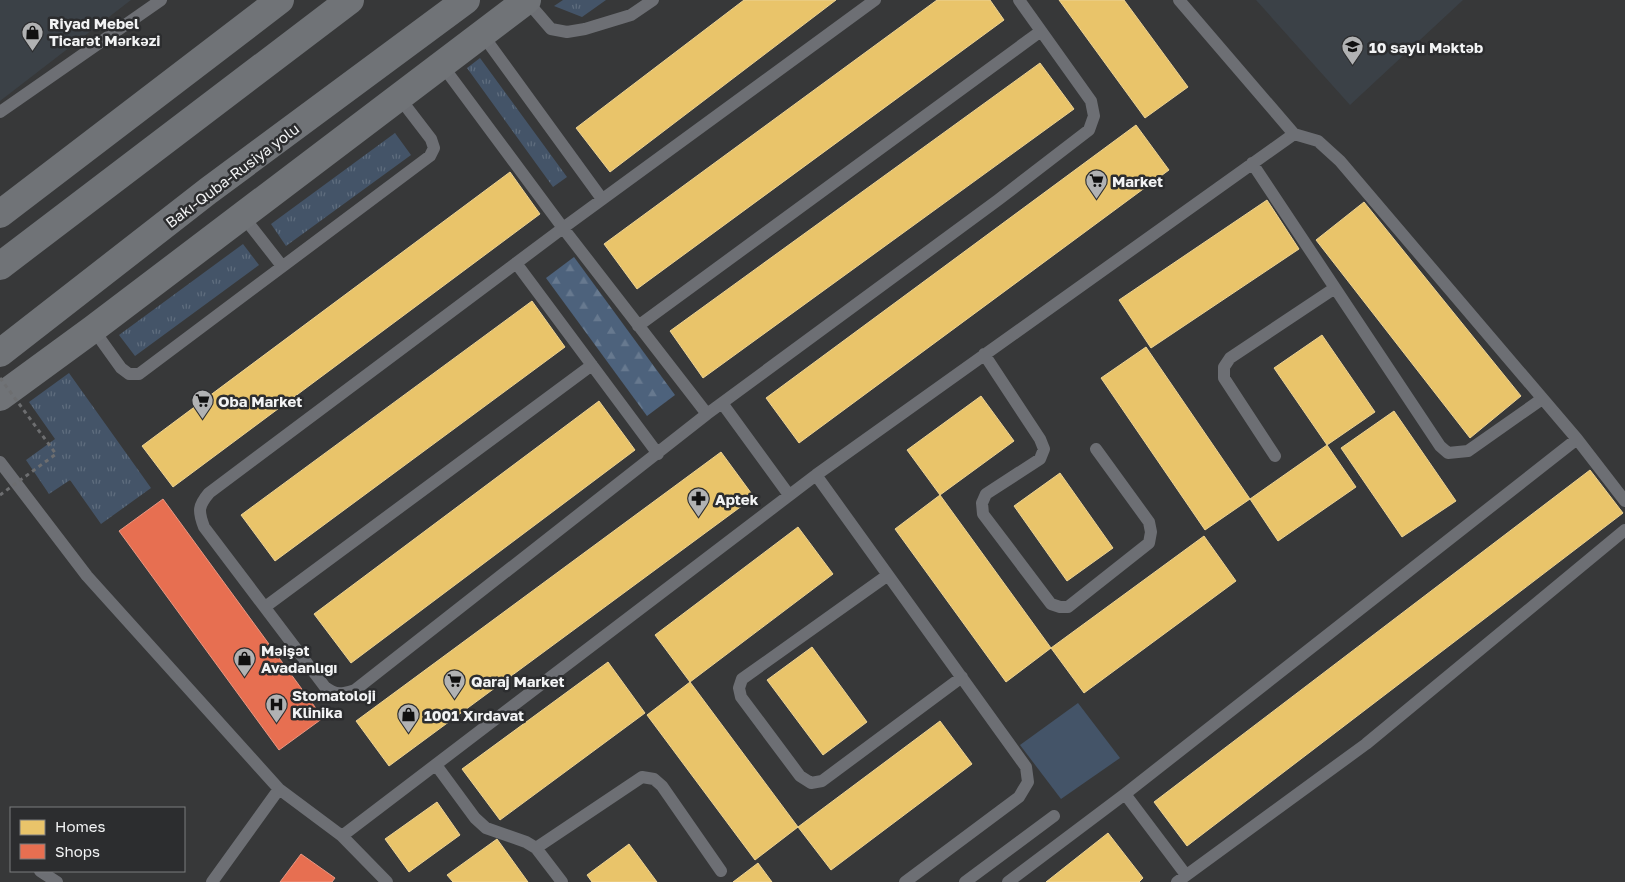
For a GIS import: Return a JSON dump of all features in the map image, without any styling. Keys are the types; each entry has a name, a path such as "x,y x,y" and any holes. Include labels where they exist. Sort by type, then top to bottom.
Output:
{"highway":[{"path":"0,214 280,0"},
{"path":"0,266 350,0"},
{"name":"Bakı-Quba-Rusiya yolu","path":"0,353 215,186 466,0"},
{"path":"0,397 93,329 526,0"}],"lane":[{"path":"0,112 161,0"},
{"path":"526,0 551,29 567,32 585,29 630,15 653,0"},
{"path":"876,0 516,263 209,493 200,504 200,516 204,527 333,694 344,694 355,690 707,414 1089,130 1094,116 1091,101 1019,0"},
{"path":"1179,0 1294,134 1318,142 1340,161 1577,439 1625,501"},
{"path":"638,326 1041,31"},
{"path":"482,34 602,199"},
{"path":"442,64 563,228 707,414"},
{"path":"93,329 121,368 129,374 139,374 430,156 434,148 431,139 398,96"},
{"path":"342,836 816,475 1294,134"},
{"path":"1252,163 1440,446 1448,453 1468,451 1542,399"},
{"path":"242,215 282,266"},
{"path":"516,263 658,454"},
{"path":"1275,456 1224,378 1224,366 1230,358 1335,288"},
{"path":"984,354 1040,439 1044,449 1040,459 986,494 982,503 983,514 1051,604 1060,608 1068,607 1149,543 1151,532 1149,522 1096,450"},
{"path":"265,607 592,365"},
{"path":"722,403 789,495"},
{"path":"1008,882 1125,794 1577,439"},
{"path":"0,462 87,576 279,789 342,836 379,879"},
{"path":"816,475 1026,766 1028,782 1019,797 905,882"},
{"path":"1125,794 1181,879 1366,744 1625,530"},
{"path":"888,574 742,679 739,688 741,697 800,776 811,783 822,781 962,677"},
{"path":"436,765 475,818 486,828 526,842 536,848 562,882"},
{"path":"536,848 642,777 654,779 662,786 721,871"},
{"path":"212,882 279,789"},
{"path":"965,882 1054,816"},
{"path":"42,872 57,882"}],"path":[{"path":"0,378 56,454 0,495"}],"shaded area":[{"name":"Riyad Mebel Ticarət Mərkəzi","path":"0,0 131,0 0,101"},
{"name":"10 saylı Məktəb","path":"1256,0 1463,0 1350,105"}],"green space":[{"path":"563,0 606,0 582,17 554,6"},
{"path":"480,58 567,177 553,187 467,68"},
{"path":"395,133 411,155 286,246 271,224"},
{"path":"243,244 259,265 135,356 119,335"},
{"path":"574,257 675,395 647,416 546,278"},
{"path":"69,373 151,488 101,524 70,480 49,494 26,460 55,439 29,402"},
{"path":"1078,703 1120,758 1061,799 1020,745"}],"building: Homes":[{"path":"744,0 836,0 610,172 576,128"},
{"path":"937,0 990,0 1004,20 637,289 604,244"},
{"path":"1059,0 1124,0 1188,87 1145,118"},
{"path":"1040,63 1074,109 703,378 670,331"},
{"path":"1136,125 1169,170 799,443 766,398"},
{"path":"510,172 540,214 173,487 142,446"},
{"path":"1267,200 1299,249 1151,348 1119,300"},
{"path":"1364,202 1521,396 1470,438 1316,240"},
{"path":"532,301 565,347 275,561 241,515"},
{"path":"1322,335 1375,412 1327,445 1274,368"},
{"path":"1146,347 1250,499 1205,530 1101,378"},
{"path":"981,396 1014,441 940,495 907,450"},
{"path":"599,401 635,450 351,663 314,614"},
{"path":"1394,411 1456,501 1402,537 1341,448"},
{"path":"1327,445 1356,487 1278,541 1250,499"},
{"path":"721,452 754,497 389,766 356,721"},
{"path":"1590,470 1623,513 1187,846 1154,802"},
{"path":"1060,473 1113,548 1067,581 1014,506"},
{"path":"940,495 1051,648 1006,682 895,529"},
{"path":"798,527 833,574 690,682 655,635"},
{"path":"1204,536 1236,581 1084,693 1051,648"},
{"path":"812,647 867,722 823,755 767,680"},
{"path":"608,662 645,713 500,820 462,769"},
{"path":"690,682 798,827 755,860 647,715"},
{"path":"940,721 972,764 831,870 798,827"},
{"path":"437,802 460,835 409,872 385,839"},
{"path":"1108,833 1143,878 1139,882 1046,882"},
{"path":"497,839 528,882 453,882 447,875"},
{"path":"629,844 657,882 592,882 587,875"},
{"path":"758,863 772,882 733,882"}],"building: Shops":[{"path":"163,499 323,718 279,750 119,531"},
{"path":"301,854 335,878 332,882 280,882"}],"place":[{"name":"Riyad Mebel Ticarət Mərkəzi","path":"33,51"},
{"name":"10 saylı Məktəb","path":"1353,66"},
{"name":"Market","path":"1096,200"},
{"name":"Oba Market","path":"202,420"},
{"name":"Aptek","path":"699,518"},
{"name":"Məişət Avadanlığı","path":"245,678"},
{"name":"Qaraj Market","path":"455,700"},
{"name":"Stomatoloji Klinika","path":"276,723"},
{"name":"1001 Xırdavat","path":"408,734"}]}
